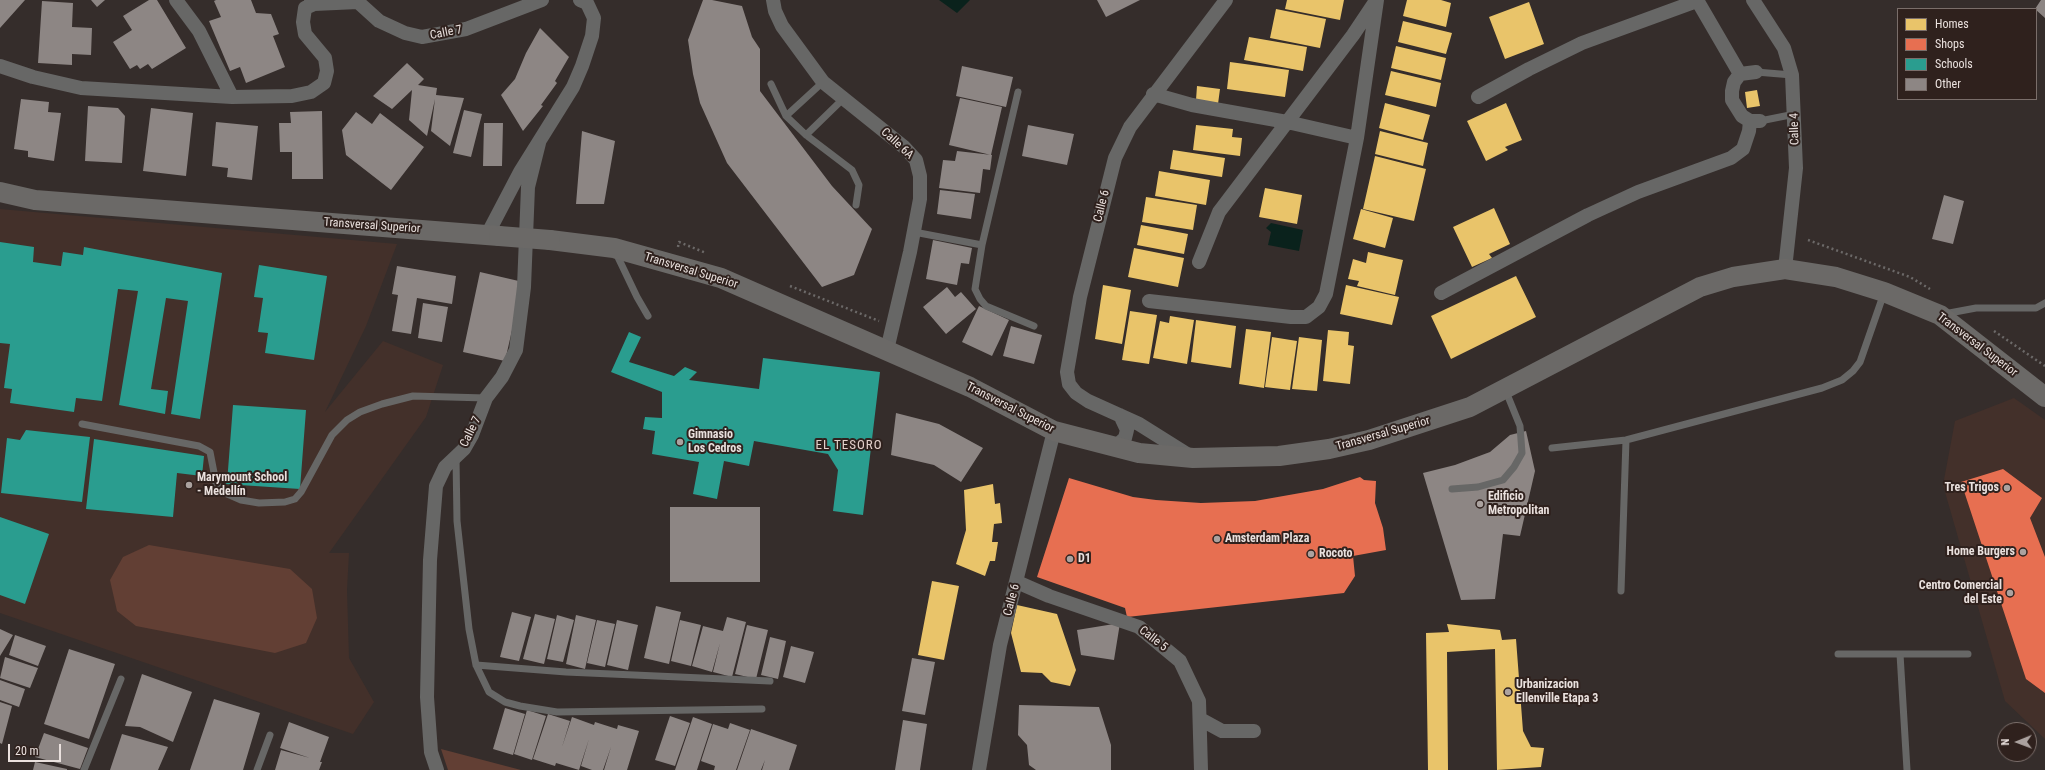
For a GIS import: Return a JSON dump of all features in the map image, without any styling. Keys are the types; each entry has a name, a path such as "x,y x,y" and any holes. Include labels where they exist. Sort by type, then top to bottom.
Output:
{"main road":[{"name":"Transversal Superior","path":"0,192 35,200 493,235 614,248 721,278 970,387 1054,431 1139,453 1193,458 1279,456 1369,440 1470,407 1700,287 1733,277 1785,269 1836,277 1884,292 1940,315 2043,394"}],"street":[{"path":"176,0 199,32 232,97"},
{"name":"Calle 7","path":"359,1 379,21 405,33 422,37 466,29 542,0"},
{"name":"Calle 7","path":"493,235 520,172 572,86 582,66 592,36 594,18 587,3 580,0"},
{"name":"Calle 6A","path":"773,0 775,11 782,26 823,82 904,147 916,160 920,176 920,199 887,350"},
{"name":"Calle 6","path":"1193,458 1139,424 1088,401 1076,393 1069,384 1067,372 1068,360 1084,283 1115,158 1130,127 1153,94 1206,29 1226,0"},
{"path":"1199,262 1219,212 1353,35 1377,0"},
{"path":"1149,301 1291,317 1306,317 1319,307 1326,294 1358,138 1377,0"},
{"path":"1478,97 1529,69 1582,43 1697,0 1740,74"},
{"name":"Calle 4","path":"1753,0 1784,48 1792,75 1795,114 1796,168 1785,269"},
{"path":"0,66 33,77 81,88 232,97 292,96 311,92 324,83 327,71 325,58 305,34 303,22 304,8 312,2 359,1"},
{"path":"1740,74 1756,72"},
{"path":"1441,293 1596,212 1638,192 1731,158 1743,149 1749,131 1755,121 1742,116 1736,109 1732,100 1733,87 1740,74"},
{"path":"1153,94 1192,105 1287,122 1358,138"},
{"name":"Calle 7","path":"437,770 431,752 427,697 432,520 436,486 440,474 445,467 464,449 472,435 486,398 502,377 516,350 524,280 528,187 538,143"},
{"path":"1115,447 1125,438 1127,430 1120,415"},
{"name":"Calle 6","path":"979,770 1000,645 1054,431"},
{"name":"Calle 5","path":"1017,582 1049,596 1139,627 1180,661 1199,701 1201,770"},
{"path":"1200,719 1222,731 1254,731"}],"lane":[{"path":"1756,72 1792,75"},
{"path":"786,116 823,82"},
{"path":"771,84 786,116 806,135 852,170 859,185 856,205"},
{"path":"1018,92 982,245 976,289 980,299 986,306 1034,326"},
{"path":"806,135 843,99"},
{"path":"1755,121 1795,114"},
{"path":"914,232 982,245"},
{"path":"614,248 637,297 648,316"},
{"path":"1552,448 1626,440 1822,388 1842,380 1853,371 1860,362 1884,292"},
{"path":"1940,315 1976,308 2036,308 2045,303"},
{"path":"1452,489 1478,487 1503,480 1514,467 1522,453 1520,426 1505,389"},
{"path":"82,424 199,446 210,452 216,483 225,493 241,500 259,504 286,502 295,499 302,492 332,435 347,420 360,412 382,404 413,396 486,398"},
{"path":"1621,591 1626,440"},
{"path":"456,458 456,521 469,628 476,665 489,692 505,702 557,712 762,709"},
{"path":"1838,654 1968,654"},
{"path":"1900,654 1907,770"},
{"path":"476,665 566,672 770,681"},
{"path":"84,770 120,679"},
{"path":"257,770 270,735"}],"shaded area":[{"name":"Marymount School - Medellín","path":"0,209 397,244 366,326 325,412 383,341 443,365 426,417 329,553 349,553 347,590 349,658 374,702 353,734 0,613"},
{"name":"Centro Comercial del Este","path":"2014,398 2045,420 2045,739 2037,731 2037,722 2027,722 2005,701 1943,485 1955,421"},
{"path":"149,545 290,569 312,589 317,618 306,643 275,653 136,626 117,611 110,580 123,557"},
{"path":"441,749 521,770 448,770"}],"water":[{"path":"939,0 970,0 957,13"},
{"path":"1271,223 1303,230 1299,251 1268,245 1271,232 1266,228"}],"building: Homes":[{"path":"1287,0 1344,0 1340,20 1285,9"},
{"path":"1407,0 1441,0 1451,3 1446,27 1403,16"},
{"path":"1529,2 1544,44 1505,59 1489,17"},
{"path":"1276,9 1326,19 1320,48 1270,38"},
{"path":"1403,21 1452,33 1446,54 1398,42"},
{"path":"1249,37 1307,47 1303,71 1244,60"},
{"path":"1396,46 1446,58 1441,80 1391,68"},
{"path":"1230,62 1289,70 1285,97 1227,89"},
{"path":"1391,71 1441,83 1436,107 1385,95"},
{"path":"1197,86 1220,89 1218,104 1196,100"},
{"path":"1757,90 1760,106 1747,108 1745,92"},
{"path":"1385,103 1430,115 1423,140 1379,128"},
{"path":"1506,103 1522,140 1505,147 1508,150 1486,161 1467,121"},
{"path":"1196,125 1233,129 1232,137 1242,138 1240,156 1193,150"},
{"path":"1380,131 1428,143 1423,166 1375,154"},
{"path":"1173,150 1225,158 1222,177 1170,169"},
{"path":"1375,156 1426,169 1414,221 1363,209"},
{"path":"1159,171 1210,180 1206,205 1155,196"},
{"path":"1265,188 1302,195 1297,224 1259,217"},
{"path":"1146,197 1197,205 1193,230 1142,222"},
{"path":"1494,208 1510,244 1489,254 1492,258 1472,267 1453,227"},
{"path":"1361,209 1393,218 1385,248 1353,239"},
{"path":"1141,225 1188,234 1184,254 1137,245"},
{"path":"1134,248 1184,258 1178,287 1128,277"},
{"path":"1368,252 1403,260 1395,295 1357,286 1359,281 1348,279 1353,259 1366,263"},
{"path":"1516,276 1536,317 1451,359 1431,316"},
{"path":"1103,285 1131,290 1122,344 1095,339"},
{"path":"1346,285 1399,297 1392,325 1340,314"},
{"path":"1130,311 1157,315 1149,364 1122,360"},
{"path":"1170,316 1194,320 1187,364 1153,358 1160,321 1169,323"},
{"path":"1196,320 1236,326 1231,368 1191,362"},
{"path":"1246,329 1271,332 1264,388 1239,384"},
{"path":"1328,330 1349,332 1348,345 1354,346 1350,384 1323,381"},
{"path":"1272,337 1297,341 1290,390 1265,387"},
{"path":"1299,337 1322,340 1317,391 1292,389"},
{"path":"993,484 995,504 1000,503 1002,523 994,524 992,542 998,542 995,561 990,561 985,576 956,564 966,530 964,490"},
{"path":"932,581 959,586 944,660 918,655"},
{"path":"1017,605 1057,614 1076,670 1070,686 1051,682 1042,673 1021,672 1011,633"},
{"name":"Urbanizacion Ellenville Etapa 3","path":"1447,624 1500,630 1502,640 1516,639 1523,731 1531,747 1544,748 1541,767 1497,770 1495,649 1447,652 1448,770 1428,770 1426,633 1449,632"}],"building: Shops":[{"path":"2003,469 2042,498 2030,518 2045,557 2045,693 2026,679 1961,482"},
{"name":"Amsterdam Plaza","path":"1360,477 1364,480 1376,481 1375,503 1383,528 1386,550 1353,556 1355,576 1344,593 1127,617 1125,608 1037,577 1069,478 1133,497 1201,503 1255,501 1323,489"}],"building: Schools":[{"path":"0,242 34,247 33,262 61,266 63,252 83,255 84,247 222,273 200,419 171,414 188,301 166,298 151,389 168,391 165,414 119,405 138,291 118,289 102,401 76,398 74,412 10,403 12,389 4,388 10,344 0,343"},
{"path":"259,265 327,276 314,360 265,353 268,333 258,332 263,298 254,297"},
{"path":"629,332 641,337 629,362 674,376 685,367 697,372 689,380 759,389 763,358 880,372 863,515 833,511 838,470 828,454 754,441 749,466 724,461 717,499 693,494 699,462 652,454 655,431 643,429 645,417 662,418 662,392 611,372"},
{"path":"233,405 306,410 300,489 225,484 227,483"},
{"path":"26,430 90,437 82,502 1,493 7,438 20,440"},
{"path":"94,439 204,456 202,476 177,473 173,517 86,509"},
{"path":"0,517 49,534 25,604 0,595"}],"building: Other":[{"path":"0,0 25,0 0,28"},
{"path":"91,0 105,0 97,7"},
{"path":"149,0 157,0 186,48 152,69 148,64 140,69 137,65 130,69 113,42 132,30 123,16"},
{"path":"251,0 256,13 271,14 279,34 273,36 285,67 246,83 240,67 230,71 209,21 221,17 214,1"},
{"path":"703,0 712,0 742,6 752,37 760,49 760,91 832,186 872,229 854,275 822,287 727,163 700,103 693,74 688,40"},
{"path":"1097,0 1140,0 1106,17"},
{"path":"2041,0 2045,0 2045,18 2037,11 2037,8 2036,8"},
{"path":"42,1 73,3 72,27 92,28 91,55 72,54 72,65 38,63"},
{"path":"540,28 569,57 555,81 557,83 541,105 543,106 523,131 501,95 515,79 526,53"},
{"path":"407,63 424,79 418,85 437,88 436,95 464,98 450,146 431,131 435,99 427,136 409,120 412,90 392,109 373,96"},
{"path":"962,66 1013,77 1006,107 956,96"},
{"path":"960,98 1002,107 991,155 949,145"},
{"path":"21,99 49,102 48,112 61,113 54,161 28,157 28,151 14,149"},
{"path":"88,106 118,108 125,116 122,163 85,161"},
{"path":"151,108 193,113 186,176 143,171"},
{"path":"464,110 482,114 471,157 453,153"},
{"path":"322,111 323,179 292,179 292,152 280,152 279,123 291,123 290,112"},
{"path":"356,112 372,124 380,113 424,147 391,190 346,155 342,130"},
{"path":"216,122 258,126 252,180 227,177 228,168 212,166"},
{"path":"484,123 503,123 502,166 483,166"},
{"path":"1028,125 1074,134 1067,165 1022,156"},
{"path":"582,131 615,141 604,204 576,204"},
{"path":"957,151 992,155 990,170 983,169 980,193 939,188 943,160 955,161"},
{"path":"940,190 975,194 971,219 937,214"},
{"path":"1944,195 1964,201 1953,244 1932,239"},
{"path":"933,240 972,248 969,264 961,263 957,285 926,279"},
{"path":"397,266 456,276 452,304 417,298 411,334 392,331 398,295 392,294"},
{"path":"480,272 523,282 505,361 463,352"},
{"path":"947,287 955,297 961,292 976,309 946,334 923,307"},
{"path":"423,303 448,307 442,342 418,338"},
{"path":"979,306 1009,320 992,356 962,342"},
{"path":"1011,326 1042,335 1034,364 1003,356"},
{"path":"896,413 939,424 983,448 961,482 934,465 891,455"},
{"name":"Edificio Metropolitan","path":"1526,431 1535,471 1520,536 1503,534 1495,599 1461,600 1423,473 1455,465 1490,452 1510,435"},
{"path":"670,507 760,507 760,582 670,582"},
{"path":"656,606 681,612 669,664 644,658"},
{"path":"512,612 531,617 519,661 500,657"},
{"path":"535,614 555,619 544,664 523,659"},
{"path":"557,615 574,620 563,662 547,659"},
{"path":"576,615 596,620 585,669 566,664"},
{"path":"727,617 746,622 732,677 713,672 720,643 712,672 692,666 703,626 723,631"},
{"path":"597,620 615,624 605,667 587,663"},
{"path":"617,620 638,625 628,670 607,665"},
{"path":"680,620 701,625 691,666 671,661"},
{"path":"1120,623 1114,660 1081,655 1077,630"},
{"path":"747,625 768,630 756,679 735,674"},
{"path":"0,629 13,635 0,656"},
{"path":"15,635 46,646 38,666 9,655"},
{"path":"770,637 786,641 778,679 761,675"},
{"path":"791,646 814,652 805,683 783,677"},
{"path":"69,649 115,664 89,739 44,724"},
{"path":"5,657 38,668 30,688 0,678"},
{"path":"912,658 935,662 925,715 902,711"},
{"path":"142,674 192,692 173,742 140,727 125,726"},
{"path":"0,680 25,689 19,707 0,700"},
{"path":"214,699 260,713 243,770 190,770"},
{"path":"0,702 12,706 2,744 0,743"},
{"path":"1019,705 1099,707 1111,745 1111,770 1036,770 1029,765 1027,745 1018,735"},
{"path":"505,708 525,714 513,755 493,749"},
{"path":"527,710 546,716 532,760 514,754"},
{"path":"548,714 570,721 562,747 572,717 594,725 595,722 617,729 618,725 639,731 627,770 604,770 611,747 603,770 592,770 581,766 589,739 579,770 556,763 555,766 533,759"},
{"path":"670,716 690,723 675,766 655,760"},
{"path":"693,717 712,724 697,770 675,770"},
{"path":"903,720 927,724 920,770 895,770"},
{"path":"289,722 329,737 320,762 322,762 319,770 275,770 281,750 310,758 280,748"},
{"path":"730,723 750,730 736,770 714,770 715,766 701,761 713,724 728,729"},
{"path":"751,729 797,745 789,770 762,770 765,760 761,770 737,770"},
{"path":"44,733 88,748 80,769 35,757"},
{"path":"122,734 168,747 158,770 110,770"},
{"path":"35,762 67,769 67,770 33,770"}],"place":[{"name":"Gimnasio Los Cedros","path":"680,442"},
{"name":"Marymount School - Medellín","path":"189,485"},
{"name":"Tres Trigos","path":"2007,488"},
{"name":"Edificio Metropolitan","path":"1480,504"},
{"name":"Amsterdam Plaza","path":"1217,539"},
{"name":"Home Burgers","path":"2023,552"},
{"name":"Rocoto","path":"1311,554"},
{"name":"D1","path":"1070,559"},
{"name":"Centro Comercial del Este","path":"2010,593"},
{"name":"Urbanizacion Ellenville Etapa 3","path":"1508,692"}],"district":[{"name":"EL TESORO","path":"849,446"}]}
